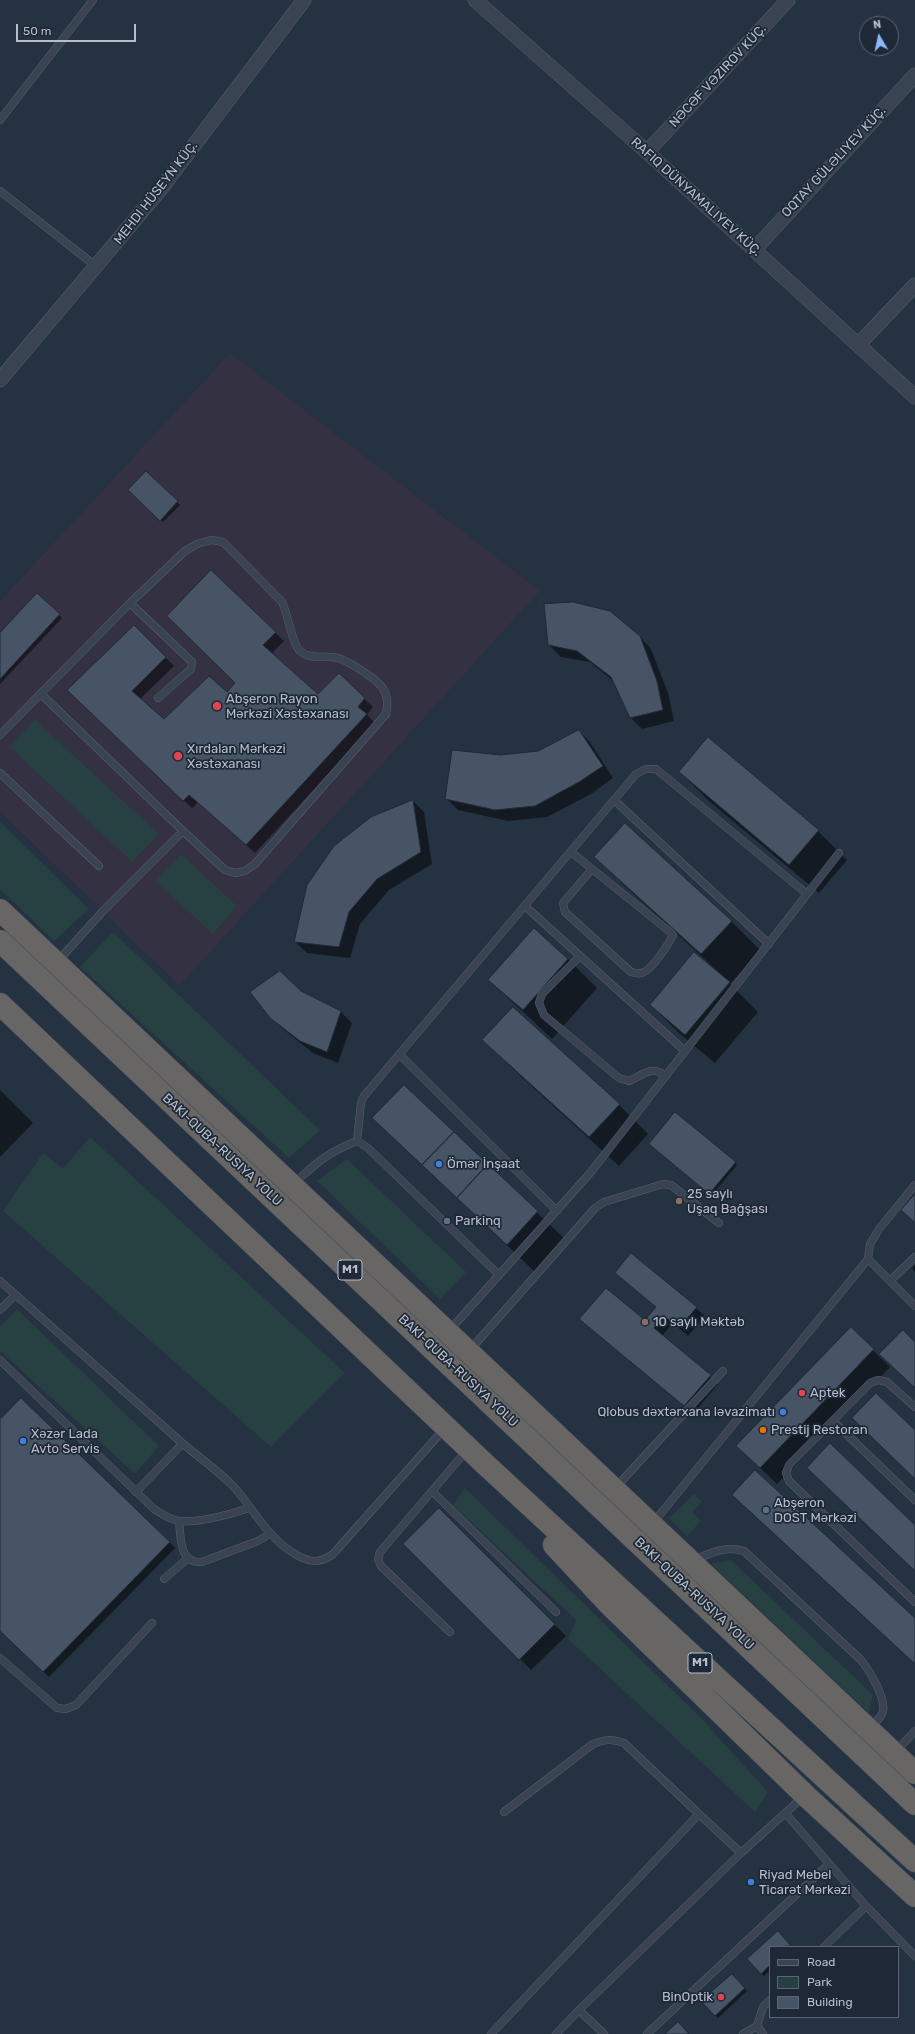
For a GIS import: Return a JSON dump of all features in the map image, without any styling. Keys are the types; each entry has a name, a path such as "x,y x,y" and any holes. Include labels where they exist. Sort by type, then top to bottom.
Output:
{"highway":[{"path":"0,910 915,1773"},
{"name":"M1","path":"0,941 915,1804"},
{"name":"M1","path":"0,1004 486,1465 915,1861"},
{"path":"486,1465 584,1578 805,1795 915,1896"}],"street":[{"name":"MEHDI HÜSEYN KÜÇ.","path":"0,380 97,267 160,190 304,0"},
{"path":"474,0 647,152 915,397"},
{"name":"NƏCƏF VƏZIROV KÜÇ.","path":"647,152 788,0"},
{"name":"OQTAY GÜLƏLIYEV KÜÇ.","path":"754,250 915,75"},
{"path":"858,345 915,285"}],"lane":[{"path":"0,120 93,0"},
{"path":"0,191 97,267"},
{"path":"0,735 130,603 186,551 197,544 211,540 223,542 282,602 288,614 296,646 300,651 312,657 337,658 350,663 382,686 388,704 386,714 256,864 245,871 235,873 225,870 41,694"},
{"path":"130,603 192,662 191,669 158,698"},
{"path":"357,1141 361,1103 364,1096 636,774 646,769 656,769 807,894"},
{"path":"0,773 99,866"},
{"path":"614,800 769,944"},
{"path":"57,963 103,911 183,831"},
{"path":"571,852 592,869 673,935 668,944 645,972 638,974 632,972 565,912 563,904 592,869"},
{"path":"448,1332 591,1172 838,853"},
{"path":"525,906 685,1051"},
{"path":"580,956 542,994 538,1003 544,1015 619,1078 629,1081 650,1071 658,1070 666,1076"},
{"path":"399,1054 557,1211"},
{"path":"292,1185 322,1157 336,1149 357,1141"},
{"path":"357,1141 368,1148 499,1275"},
{"path":"468,1352 595,1208 604,1202 663,1184 671,1185 719,1223"},
{"path":"652,1524 868,1259 870,1244 879,1229 915,1185"},
{"path":"890,1281 915,1257"},
{"path":"868,1259 915,1306"},
{"path":"0,1281 182,1444 232,1485 269,1534 291,1552 303,1559 314,1562 326,1560 333,1554 446,1427"},
{"path":"0,1310 15,1295"},
{"path":"0,1360 154,1509 167,1517 178,1521 212,1518 249,1508"},
{"path":"614,1489 722,1371"},
{"path":"915,1407 887,1382 878,1380 870,1384 788,1465 786,1473 789,1480 915,1602"},
{"path":"833,1421 915,1500"},
{"path":"136,1492 182,1444"},
{"path":"450,1632 381,1566 378,1559 380,1552 468,1448"},
{"path":"432,1490 556,1612"},
{"path":"178,1521 182,1546 187,1559 194,1563 202,1562 258,1540 269,1534"},
{"path":"690,1562 720,1550 734,1548 744,1551 861,1660 884,1702 883,1712 869,1730"},
{"path":"164,1579 187,1559"},
{"path":"0,1658 57,1708 66,1709 76,1705 152,1624"},
{"path":"894,1753 915,1731"},
{"path":"504,1812 593,1744 604,1740 614,1739 624,1743 741,1853"},
{"path":"556,2034 741,1853 786,1814 805,1795"},
{"path":"490,2034 698,1814"},
{"path":"786,1814 866,1906 915,1956"},
{"path":"647,2034 829,1864"},
{"path":"825,1946 866,1906"},
{"path":"743,2034 757,2026 763,2007 769,2001"},
{"path":"579,2010 604,2034"},
{"path":"757,2026 763,2034"}],"shaded area":[{"name":"Abşeron Rayon Mərkəzi Xəstəxanası","path":"230,353 540,591 179,986 0,811 0,601"}],"green space":[{"path":"35,720 159,834 132,862 10,747"},
{"path":"0,822 89,909 54,941 0,889"},
{"path":"181,854 237,906 213,934 155,881"},
{"path":"113,932 320,1130 289,1158 80,967"},
{"path":"90,1137 345,1373 271,1447 3,1211 43,1153 63,1169"},
{"path":"347,1159 466,1272 440,1299 317,1181"},
{"path":"17,1309 159,1446 135,1474 0,1351 0,1327"},
{"path":"465,1488 700,1717 768,1792 755,1812 568,1639 576,1620 453,1505"},
{"path":"694,1494 702,1502 692,1512 701,1521 687,1536 669,1518"},
{"path":"731,1560 873,1695 869,1713 711,1564"}],"building":[{"path":"146,471 178,501 160,521 128,490"},
{"path":"211,570 276,632 263,645 318,694 339,673 365,698 358,707 367,714 246,845 189,795 183,801 67,690 134,625 166,657 132,691 164,719 209,676 227,692 235,683 167,616"},
{"path":"37,593 60,614 0,679 0,633"},
{"path":"573,602 610,611 640,636 657,681 663,710 630,718 611,677 577,651 548,645 544,604"},
{"path":"579,730 603,766 579,782 535,806 495,810 445,799 452,750 501,755 538,751"},
{"path":"708,737 819,830 789,865 679,772"},
{"path":"413,800 421,852 377,879 349,912 339,947 294,942 307,885 334,846 371,817"},
{"path":"625,823 732,921 701,954 594,857"},
{"path":"534,928 568,959 523,1010 488,980"},
{"path":"694,952 730,982 685,1035 650,1005"},
{"path":"280,971 301,991 341,1011 327,1052 300,1041 270,1018 250,992"},
{"path":"513,1007 620,1104 589,1137 482,1040"},
{"path":"404,1085 454,1132 422,1165 372,1118"},
{"path":"675,1112 736,1162 709,1194 649,1144"},
{"path":"454,1132 488,1164 457,1198 422,1165"},
{"path":"488,1164 538,1211 507,1245 457,1198"},
{"path":"915,1194 915,1223 901,1210"},
{"path":"631,1253 697,1307 679,1328 664,1316 654,1328 711,1375 684,1406 579,1319 606,1288 645,1320 656,1307 615,1273"},
{"path":"851,1327 874,1349 760,1468 736,1446"},
{"path":"903,1330 915,1342 915,1388 879,1354"},
{"path":"876,1393 915,1430 915,1479 852,1418"},
{"path":"21,1398 170,1542 43,1672 0,1631 0,1417 1,1418"},
{"path":"830,1443 915,1525 915,1571 807,1468"},
{"path":"755,1470 915,1618 915,1664 732,1495"},
{"path":"439,1508 555,1624 519,1660 403,1544"},
{"path":"778,1931 791,1946 769,1946 769,1966 761,1974 747,1959"},
{"path":"732,1974 745,1988 715,2016 701,2001"},
{"path":"678,2022 689,2034 665,2034"}],"place":[{"name":"Abşeron Rayon Mərkəzi Xəstəxanası","path":"217,706"},
{"name":"Xırdalan Mərkəzi Xəstəxanası","path":"178,756"},
{"name":"Ömər İnşaat","path":"439,1164"},
{"name":"25 saylı Uşaq Bağşası","path":"679,1201"},
{"name":"Parkinq","path":"447,1221"},
{"name":"10 saylı Məktəb","path":"645,1322"},
{"name":"Aptek","path":"802,1393"},
{"name":"Qlobus dəxtərxana ləvazimatı","path":"783,1412"},
{"name":"Prestij Restoran","path":"763,1430"},
{"name":"Xəzər Lada Avto Servis","path":"23,1441"},
{"name":"Abşeron DOST Mərkəzi","path":"766,1510"},
{"name":"Riyad Mebel Ticarət Mərkəzi","path":"751,1882"},
{"name":"BinOptik","path":"721,1997"}]}
